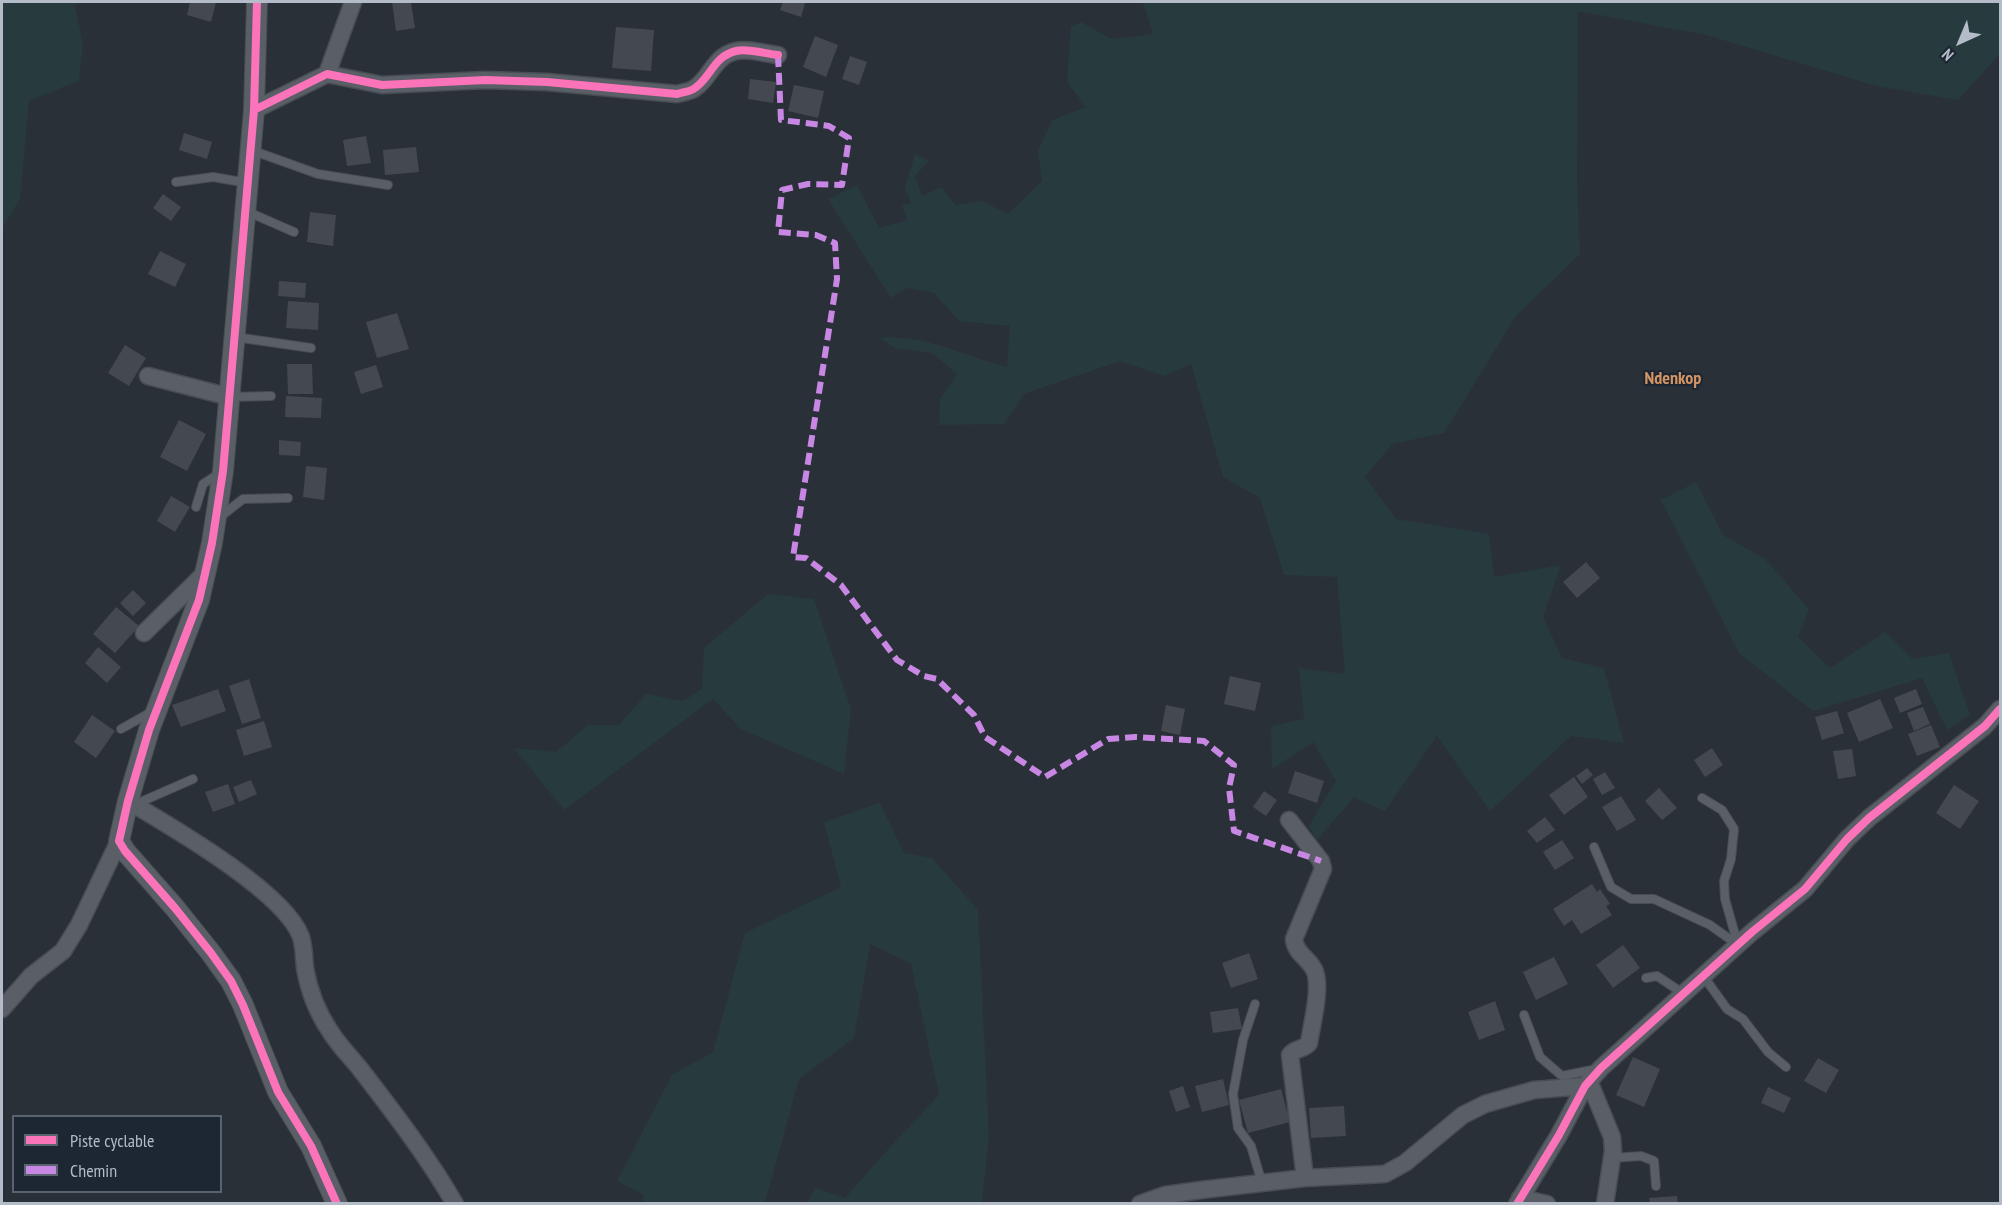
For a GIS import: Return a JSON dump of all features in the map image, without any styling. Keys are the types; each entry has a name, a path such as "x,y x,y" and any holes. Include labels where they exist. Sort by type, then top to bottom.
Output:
{"street":[{"path":"2,1008 31,976 63,951 79,925 119,841 159,707 200,600 223,471 255,110 257,2"},
{"path":"327,74 353,2"},
{"path":"255,110 327,74 382,85 485,80 558,83 677,94 692,90 724,56 739,50 778,56"},
{"path":"148,376 230,397"},
{"path":"144,633 205,573"},
{"path":"1547,1203 1518,1200 1592,1078 1738,945 1805,889 1846,839 1869,818 1985,726 2001,709"},
{"path":"131,803 200,844 269,896 288,915 301,937 310,990 321,1017 331,1034 360,1069 436,1172 455,1203"},
{"path":"1289,820 1321,861 1323,869 1294,939 1294,945 1299,954 1316,973 1309,1043 1290,1055 1305,1178"},
{"path":"119,841 211,953 231,981 278,1092 311,1146 338,1203"},
{"path":"1140,1203 1165,1195 1262,1183 1305,1178 1385,1174 1405,1163 1463,1115 1485,1104 1534,1090 1592,1078"},
{"path":"1592,1078 1612,1137 1612,1158 1605,1203"}],"lane":[{"path":"251,150 318,174 388,185"},
{"path":"176,182 213,177 248,183"},
{"path":"246,212 294,232"},
{"path":"235,337 311,348"},
{"path":"230,397 271,396"},
{"path":"196,507 203,484 223,471"},
{"path":"216,520 243,500 288,498"},
{"path":"121,729 159,707"},
{"path":"131,803 193,779"},
{"path":"1702,798 1722,810 1734,829 1731,859 1725,881 1725,899 1738,945"},
{"path":"1594,848 1611,887 1631,899 1654,899 1710,925 1738,945"},
{"path":"1646,978 1657,976 1684,994"},
{"path":"1704,977 1727,1008 1743,1019 1768,1052 1786,1067"},
{"path":"1255,1004 1243,1040 1233,1094 1238,1128 1251,1146 1262,1183"},
{"path":"1524,1015 1540,1057 1562,1076 1592,1078"},
{"path":"1612,1158 1641,1156 1654,1161 1656,1186"}],"green space":[{"path":"2,2 80,2 75,6 83,45 79,78 83,79 29,101 20,199 2,228"},
{"path":"1143,2 2000,2 2000,54 1958,100 1876,86 1706,35 1578,11 1577,182 1580,254 1516,316 1444,433 1392,444 1365,477 1396,519 1489,534 1494,577 1561,565 1543,617 1562,658 1604,668 1624,743 1571,736 1490,811 1437,736 1385,811 1354,797 1317,840 1309,826 1336,781 1313,742 1272,769 1271,726 1304,719 1299,668 1345,674 1337,577 1284,575 1260,498 1223,477 1191,364 1165,376 1120,361 1024,394 1004,424 939,425 940,399 957,374 932,353 894,348 881,338 914,339 1007,367 1010,326 959,321 934,293 907,288 891,298 828,199 857,185 879,228 907,220 902,206 911,203 905,188 915,154 929,161 915,176 922,196 942,187 955,205 982,201 1008,214 1042,181 1038,151 1052,120 1086,107 1067,82 1071,26 1081,22 1112,39 1153,34"},
{"path":"1696,482 1723,535 1765,559 1809,609 1798,637 1830,668 1885,632 1912,659 1949,653 1970,715 1947,730 1922,678 1813,711 1739,653 1661,500"},
{"path":"768,594 814,599 851,709 844,774 741,729 713,699 564,810 514,748 556,752 588,725 619,725 646,694 683,701 702,689 704,648"},
{"path":"880,803 904,853 932,858 978,910 989,1136 982,1203 807,1203 815,1188 845,1198 939,1095 911,964 870,944 854,1038 799,1079 765,1203 643,1203 644,1195 617,1181 672,1075 713,1052 745,933 841,887 824,822"}],"building":[{"path":"190,2 216,2 211,22 187,15"},
{"path":"392,2 411,2 415,28 396,31"},
{"path":"783,2 805,3 801,17 780,10"},
{"path":"616,27 654,30 651,71 612,68"},
{"path":"815,36 838,45 826,77 803,67"},
{"path":"850,56 867,62 859,85 842,79"},
{"path":"750,79 776,82 773,103 748,99"},
{"path":"794,85 824,91 818,118 788,111"},
{"path":"184,133 212,142 207,159 179,150"},
{"path":"366,136 371,163 347,166 343,140"},
{"path":"416,147 419,172 385,175 383,150"},
{"path":"163,194 181,207 171,221 153,208"},
{"path":"310,212 336,215 333,246 307,242"},
{"path":"160,251 186,264 175,287 148,274"},
{"path":"279,281 306,283 305,298 278,296"},
{"path":"288,301 319,303 318,330 286,328"},
{"path":"397,313 409,349 377,358 366,322"},
{"path":"125,345 146,358 129,386 108,373"},
{"path":"287,364 312,364 313,394 288,394"},
{"path":"376,365 383,387 361,394 354,372"},
{"path":"286,396 322,398 321,418 285,417"},
{"path":"179,420 206,434 187,471 160,457"},
{"path":"279,440 301,442 300,456 279,455"},
{"path":"306,466 327,468 324,500 303,497"},
{"path":"171,496 190,507 175,532 157,521"},
{"path":"1586,562 1600,578 1577,598 1563,582"},
{"path":"133,590 146,603 133,616 120,603"},
{"path":"116,607 139,626 115,653 93,634"},
{"path":"98,647 121,667 107,683 85,663"},
{"path":"1230,676 1261,683 1255,711 1224,704"},
{"path":"249,679 261,718 242,724 229,686"},
{"path":"218,689 226,711 181,727 172,705"},
{"path":"1916,689 1922,704 1900,713 1894,698"},
{"path":"1880,699 1893,728 1859,742 1847,713"},
{"path":"1166,705 1185,709 1180,735 1161,731"},
{"path":"1923,707 1930,724 1914,731 1907,713"},
{"path":"1837,711 1844,733 1822,740 1815,717"},
{"path":"92,715 115,731 96,758 74,742"},
{"path":"264,721 272,747 244,756 236,730"},
{"path":"1931,725 1940,747 1917,756 1908,734"},
{"path":"1712,748 1723,765 1705,777 1694,760"},
{"path":"1852,749 1856,776 1838,779 1833,751"},
{"path":"1587,768 1593,775 1582,784 1576,776"},
{"path":"1295,771 1324,781 1317,803 1288,793"},
{"path":"1605,772 1615,788 1602,795 1593,779"},
{"path":"1574,777 1588,797 1564,815 1549,795"},
{"path":"251,780 257,794 239,802 233,787"},
{"path":"228,784 235,804 213,812 205,792"},
{"path":"1954,785 1979,801 1960,829 1936,813"},
{"path":"1659,788 1677,808 1662,820 1645,801"},
{"path":"1264,791 1277,800 1266,816 1253,807"},
{"path":"1621,796 1636,820 1617,831 1602,807"},
{"path":"1545,817 1555,830 1537,843 1527,831"},
{"path":"1562,840 1574,858 1555,870 1543,852"},
{"path":"1592,884 1597,892 1600,889 1610,904 1606,906 1612,915 1581,934 1572,920 1564,926 1553,909"},
{"path":"1623,945 1640,968 1613,988 1596,965"},
{"path":"1249,953 1258,979 1231,988 1222,963"},
{"path":"1554,957 1568,984 1536,1000 1523,972"},
{"path":"1495,1001 1505,1030 1479,1040 1468,1012"},
{"path":"1238,1008 1242,1029 1213,1033 1210,1012"},
{"path":"1633,1057 1660,1069 1644,1107 1616,1095"},
{"path":"1818,1058 1839,1070 1826,1093 1804,1081"},
{"path":"1223,1079 1229,1105 1202,1112 1195,1086"},
{"path":"1183,1086 1190,1107 1176,1112 1169,1091"},
{"path":"1768,1087 1791,1098 1784,1113 1761,1103"},
{"path":"1281,1089 1290,1122 1248,1133 1239,1100"},
{"path":"1344,1106 1346,1136 1311,1138 1309,1108"},
{"path":"1677,1196 1678,1204 1650,1204 1649,1198"}],"marked path":[{"path":"778,55 781,120 829,126 849,138 842,185 808,184 782,190 778,232 816,235 835,243 837,279 793,557 806,558 841,585 897,660 924,676 937,679 974,715 985,737 1045,777 1108,739 1135,737 1204,741 1234,765 1229,788 1234,831 1321,861"}],"cycle path":[{"path":"257,2 254,110 223,471 212,543 199,600 149,730 119,841 125,851 175,908 231,981 278,1092 311,1146 337,1204"},
{"path":"254,110 327,74 382,85 485,80 547,82 677,94 695,88 723,57 736,51 746,50 778,55"},
{"path":"1517,1204 1559,1135 1585,1086 1601,1068 1752,932 1805,889 1847,839 1869,818 1985,726 2000,709"}],"district":[{"name":"Ndenkop","path":"1673,379"}]}
